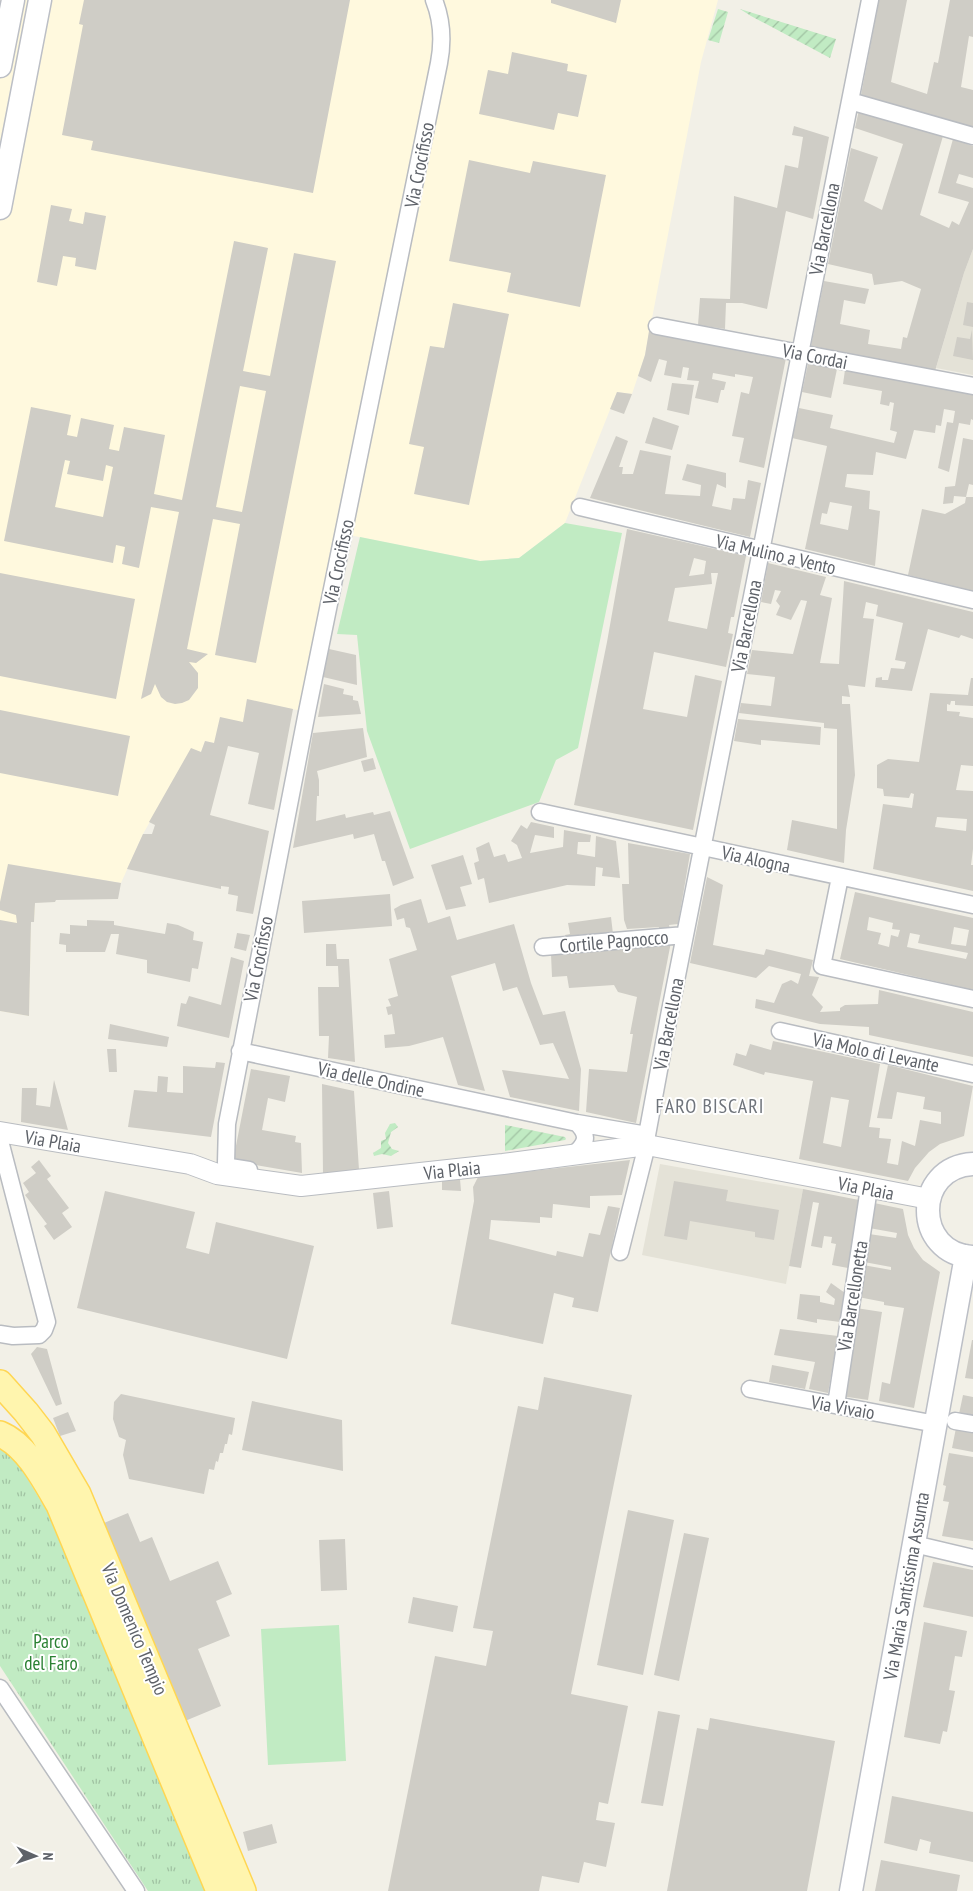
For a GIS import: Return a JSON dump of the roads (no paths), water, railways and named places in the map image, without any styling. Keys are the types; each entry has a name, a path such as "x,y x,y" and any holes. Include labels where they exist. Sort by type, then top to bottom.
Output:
{"main road":[{"path":"13,0 1,61 28,62"},
{"path":"0,208 8,125 28,62 40,0"},
{"path":"969,1257 948,1249 935,1236 928,1218 929,1199 936,1184 944,1175 960,1166 973,1164"},
{"name":"Via Maria Santissima Assunta","path":"851,1891 914,1544 945,1422 961,1281 969,1257"},
{"name":"Via Domenico Tempio","path":"0,1383 43,1434 78,1494 243,1891"},
{"name":"Via Domenico Tempio","path":"0,1434 6,1437 35,1464 59,1505 219,1891"}],"street":[{"name":"Via Crocifisso","path":"227,1124 240,1051 442,47 441,26 434,0"},
{"name":"Via Barcellona","path":"620,1252 647,1140 760,550 870,0"},
{"path":"850,101 973,136"},
{"name":"Via Cordai","path":"657,326 973,386"},
{"name":"Via Mulino a Vento","path":"580,507 973,600"},
{"name":"Via Alogna","path":"540,812 973,905"},
{"path":"840,877 822,966 973,1000"},
{"name":"Cortile Pagnocco","path":"543,947 685,935"},
{"name":"Via Molo di Levante","path":"780,1031 973,1074"},
{"name":"Via delle Ondine","path":"240,1051 577,1123 647,1140"},
{"path":"573,1154 581,1148 586,1136 584,1130 577,1123"},
{"path":"190,1164 208,1163 213,1160 227,1124"},
{"path":"227,1124 226,1163 230,1167 268,1174 280,1184"},
{"name":"Via Plaia","path":"0,1132 190,1164 217,1174 301,1186 503,1164 573,1154 647,1140 869,1188 929,1199"},
{"path":"0,1141 47,1322 44,1330 39,1335 4,1337"},
{"name":"Via Barcellonetta","path":"836,1405 869,1188"},
{"name":"Via Vivaio","path":"750,1389 836,1405 945,1422 973,1424"},
{"path":"914,1544 973,1558"},
{"path":"0,1688 136,1891"},
{"path":"0,1706 124,1891"}],"district":[{"name":"FARO BISCARI","path":"710,1106"}],"park label":[{"name":"Parco del Faro","path":"51,1652"}]}
